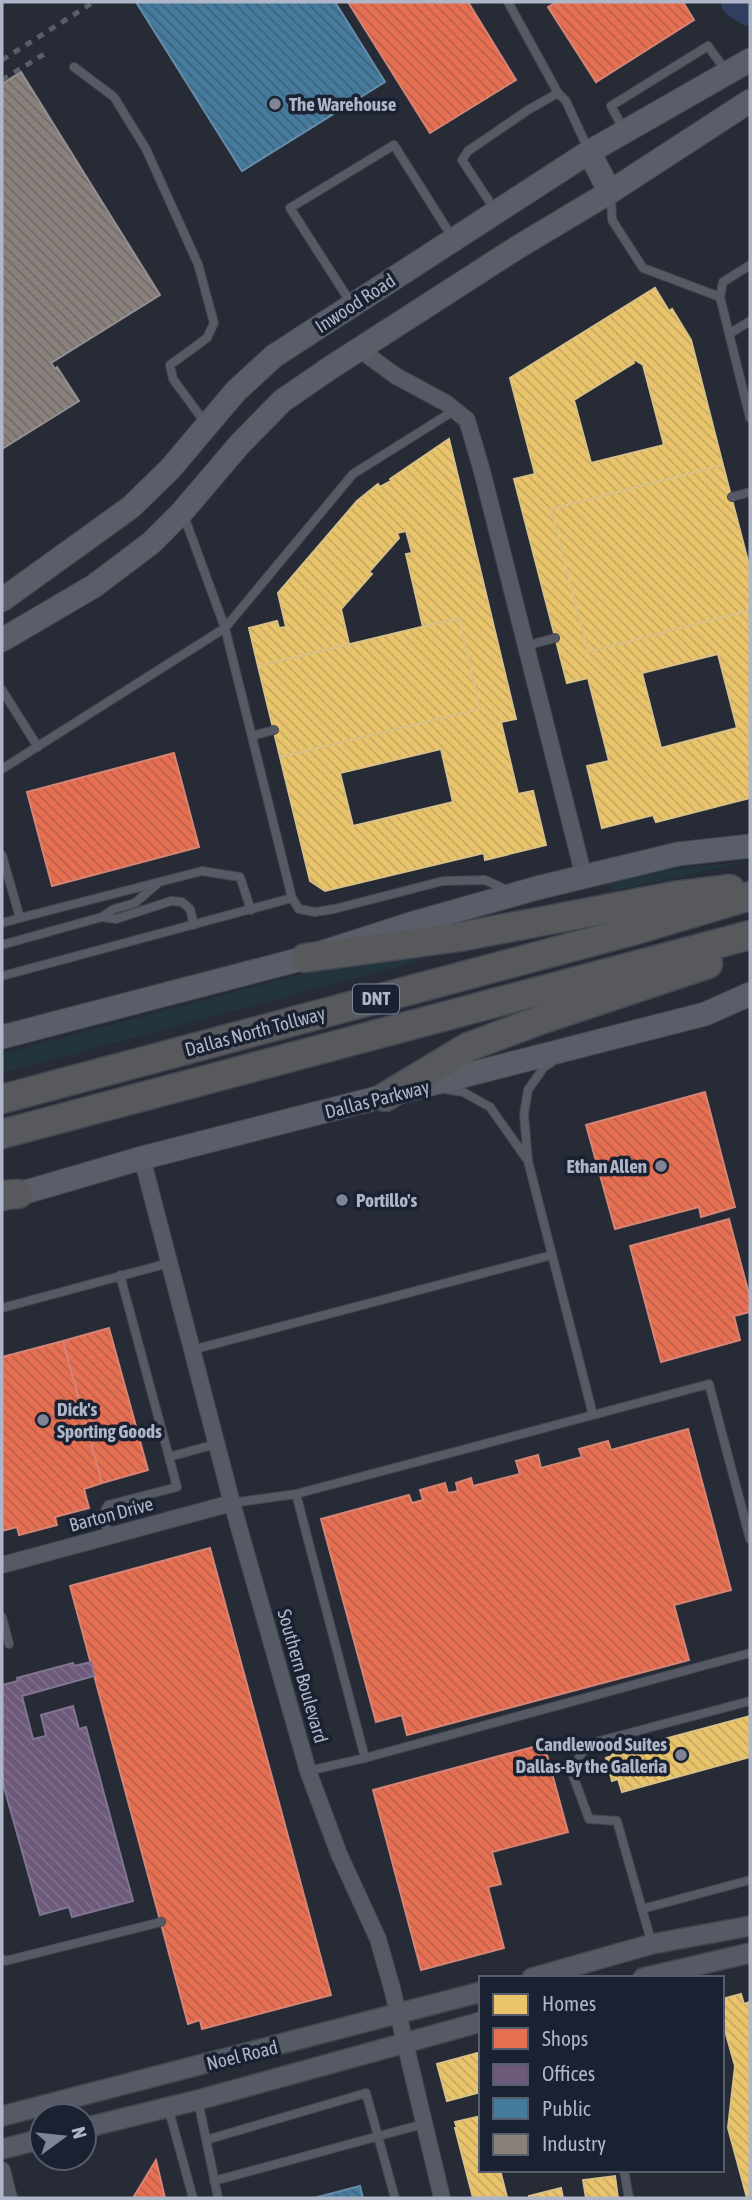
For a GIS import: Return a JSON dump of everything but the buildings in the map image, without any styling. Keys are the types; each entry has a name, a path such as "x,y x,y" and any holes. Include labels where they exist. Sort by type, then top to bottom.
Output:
{"highway":[{"path":"305,958 459,937 674,896 750,886"},
{"name":"Dallas North Tollway","path":"2,1099 632,931 750,896"},
{"name":"Dallas North Tollway","path":"2,1134 750,935"},
{"path":"385,1097 468,1047 750,950"}],"main road":[{"name":"Inwood Road","path":"2,600 131,507 170,469 236,391 274,356 589,152 750,60"},
{"path":"2,640 94,586 151,543 282,401 518,247 610,192 750,101"},
{"path":"589,152 610,192"},
{"path":"344,311 359,349"},
{"path":"2,1037 305,958 516,894 678,854 750,846"},
{"name":"Dallas Parkway","path":"7,1196 142,1158 705,1014 750,994"}],"street":[{"path":"359,349 396,376 446,403 467,420 584,877"},
{"name":"Southern Boulevard","path":"142,1158 232,1503 309,1771 334,1841 377,1940 442,2198"},
{"name":"Barton Drive","path":"2,1564 232,1503"},
{"path":"539,1976 652,1944 750,1926"},
{"path":"652,1944 671,1974 750,1953"},
{"name":"Noel Road","path":"2,2116 479,1993"},
{"name":"Noel Road","path":"98,2124 198,2100 479,2023"},
{"path":"198,2100 219,2074 242,2067 261,2051"},
{"path":"2,2149 28,2142"},
{"path":"2,2170 9,2198"}],"lane":[{"path":"508,2 558,93 566,101 589,152"},
{"path":"625,132 611,106 708,46 728,73"},
{"path":"74,68 114,97 146,149 198,264 214,323 207,338 170,365 170,372 207,424"},
{"path":"495,211 462,160 468,151 558,93"},
{"path":"344,311 290,208 394,145 453,239"},
{"path":"610,192 612,220 643,268 720,297"},
{"path":"750,265 723,282 720,297 750,418"},
{"path":"729,334 750,321"},
{"path":"2,769 225,628 353,474 455,411"},
{"path":"732,497 750,492"},
{"path":"182,512 225,628 292,898 299,909 315,912 334,909 443,881 485,880 516,894"},
{"path":"525,646 555,638"},
{"path":"2,690 38,747"},
{"path":"252,736 274,730"},
{"path":"2,855 20,918"},
{"path":"2,923 202,871 240,877 251,910"},
{"path":"102,918 114,909 135,903 160,882"},
{"path":"2,976 292,898"},
{"path":"5,944 102,918 116,919 171,901 182,902 190,909 194,925"},
{"path":"576,1047 544,1067 528,1090 524,1114 528,1161 593,1415"},
{"path":"429,1086 463,1092 490,1107 528,1161"},
{"path":"192,1350 552,1255"},
{"path":"2,1308 169,1263"},
{"path":"108,1536 103,1514 108,1505 177,1487 120,1275"},
{"path":"232,1503 296,1494 709,1384 750,1539"},
{"path":"169,1457 216,1444"},
{"path":"296,1494 365,1758"},
{"path":"2,1617 9,1644"},
{"path":"309,1771 750,1653"},
{"path":"652,1944 617,1821 589,1819 571,1770 587,1744 750,1700"},
{"path":"642,1909 750,1880"},
{"path":"2,1959 5,1961 161,1922"},
{"path":"206,2140 366,2093 396,2198"},
{"path":"198,2100 218,2198"},
{"path":"168,2107 193,2198"},
{"path":"214,2181 423,2124"},
{"path":"624,2172 629,2198"}],"shaded area":[{"path":"750,861 614,891 607,884 665,870"},
{"path":"416,953 419,961 2,1073 2,1054 302,974"}],"waterway":[{"path":"737,2 750,10"}],"railway":[{"path":"2,60 94,2"},
{"path":"2,80 49,51"}],"place":[{"name":"The Warehouse","path":"275,104"},
{"name":"Ethan Allen","path":"661,1166"},
{"name":"Portillo's","path":"342,1200"},
{"name":"Dick's Sporting Goods","path":"43,1420"},
{"name":"Candlewood Suites Dallas-By the Galleria","path":"681,1755"}]}
